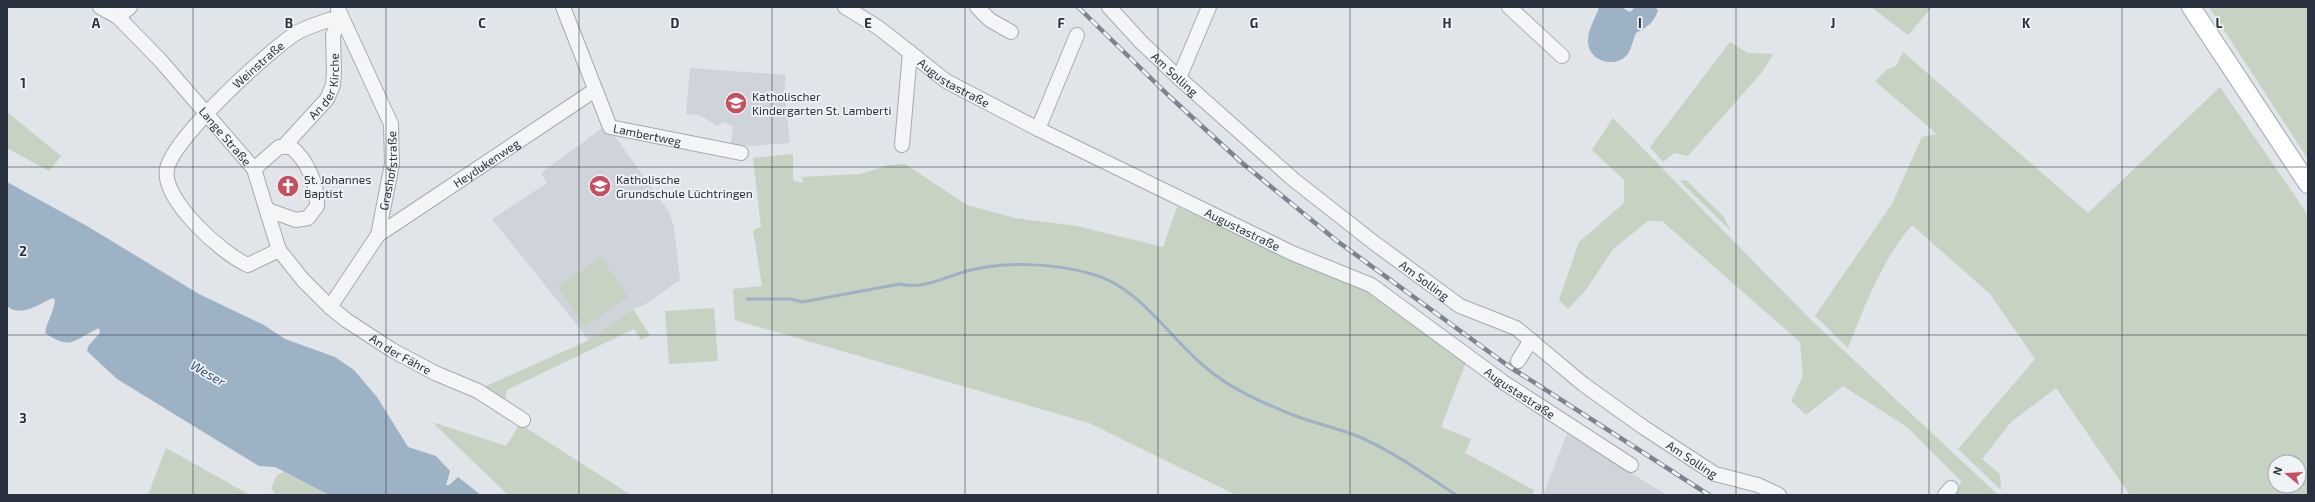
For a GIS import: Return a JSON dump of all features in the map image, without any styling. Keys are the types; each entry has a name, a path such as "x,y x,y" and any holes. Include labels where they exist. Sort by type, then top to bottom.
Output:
{"main road":[{"path":"2191,7 2308,184"}],"street":[{"name":"Lange Straße","path":"100,7 118,17 160,60 254,169 268,210 279,250 303,280 330,307"},
{"path":"118,17 130,7"},
{"name":"Lambertweg","path":"563,7 594,90 610,127 741,153"},
{"name":"Augustastraße","path":"845,7 879,28 946,81 1038,129 1292,253 1371,285 1511,371 1631,465"},
{"path":"977,7 990,20 1011,32"},
{"name":"Am Solling","path":"1109,7 1141,42 1179,78 1294,180 1373,242 1460,306 1516,328 1583,384 1715,474 1758,485 1779,495"},
{"path":"1179,78 1209,7"},
{"path":"1510,7 1562,56"},
{"name":"Weinstraße","path":"279,250 248,265 239,261 201,231 177,203 168,180 167,171 169,161 206,114 287,41 299,32 339,12"},
{"name":"An der Kirche","path":"254,169 279,147 284,146 327,99 333,85 333,35 339,12"},
{"name":"Grashofstraße","path":"330,307 378,235 392,164 391,124 339,12"},
{"path":"1038,129 1077,35"},
{"path":"902,145 910,52"},
{"name":"Heydukenweg","path":"378,235 594,90"},
{"path":"268,210 296,220 303,220 312,214 317,206 314,185 302,158 291,147 284,146"},
{"name":"An der Fähre","path":"330,307 346,320 392,350 435,373 478,391 523,420"},
{"path":"1511,371 1531,340"}],"shaded area":[{"name":"Katholischer Kindergarten St. Lamberti","path":"690,68 786,75 784,91 790,143 736,147 731,144 733,126 723,122 717,126 700,115 686,114"},
{"path":"604,127 616,138 669,212 674,227 680,280 644,305 633,309 589,340 492,219 547,183 541,173"},
{"path":"1567,434 1667,495 1543,495"}],"green space":[{"path":"1871,7 1932,7 1908,35"},
{"path":"2209,7 2308,7 2308,159"},
{"path":"1730,42 1748,53 1773,54 1763,71 1688,156 1674,153 1663,162 1650,147"},
{"path":"1903,52 2088,213 2220,87 2308,215 2308,495 2130,495 2056,388 2011,422 1982,459 2000,474 2001,490 1958,449 2035,359 1990,294 1912,225 1901,239 1883,268 1868,299 1848,348 1815,316 1892,204 1922,137 1937,134 1875,81 1888,69 1896,66"},
{"path":"7,112 61,156 49,171 7,148"},
{"path":"1613,118 1810,319 1998,495 1951,495 1962,482 1907,427 1843,386 1806,415 1791,401 1803,376 1800,342 1662,221 1648,221 1613,249 1585,291 1568,309 1559,300 1579,242 1624,203 1624,180 1592,150"},
{"path":"793,154 793,181 803,183 802,177 860,174 889,165 905,164 967,205 1015,218 1077,226 1163,247 1177,207 1369,291 1466,362 1441,427 1471,439 1465,453 1534,490 1532,495 1236,495 1089,423 735,320 733,289 762,286 753,230 761,227 753,158"},
{"path":"1686,180 1724,217 1731,231 1680,181"},
{"path":"601,257 628,297 585,327 558,287"},
{"path":"714,308 718,361 669,364 665,311"},
{"path":"633,309 650,335 641,340 634,329 507,390 505,401 484,387 589,340"},
{"path":"432,422 506,446 520,424 631,495 508,495"},
{"path":"166,448 250,495 148,495"},
{"path":"284,472 329,495 276,495 271,488 277,475"}],"water":[{"path":"1599,7 1621,7 1630,12 1635,7 1655,7 1658,10 1650,24 1636,33 1628,54 1621,60 1608,62 1596,57 1589,47 1589,31"},
{"name":"Weser","path":"7,182 87,226 199,294 264,325 285,339 335,357 354,370 377,397 408,447 436,456 450,471 446,485 449,485 458,477 481,495 329,495 275,467 259,466 117,379 87,351 89,345 100,333 99,328 72,342 61,342 45,333 55,300 53,298 30,309 18,311 7,306"}],"waterway":[{"path":"747,299 791,299 802,302 900,284 926,284 967,271 998,266 1030,265 1062,267 1092,274 1109,280 1124,289 1152,313 1191,355 1214,375 1225,382 1258,400 1293,415 1362,438 1386,450 1456,495"}],"tunnel":[{"path":"1511,371 1518,361"}],"railway":[{"path":"1078,7 1169,96 1241,162 1337,241 1507,365 1709,495"}],"place":[{"name":"Katholischer Kindergarten St. Lamberti","path":"736,103"},
{"name":"St. Johannes Baptist","path":"288,186"},
{"name":"Katholische Grundschule Lüchtringen","path":"600,186"}]}
